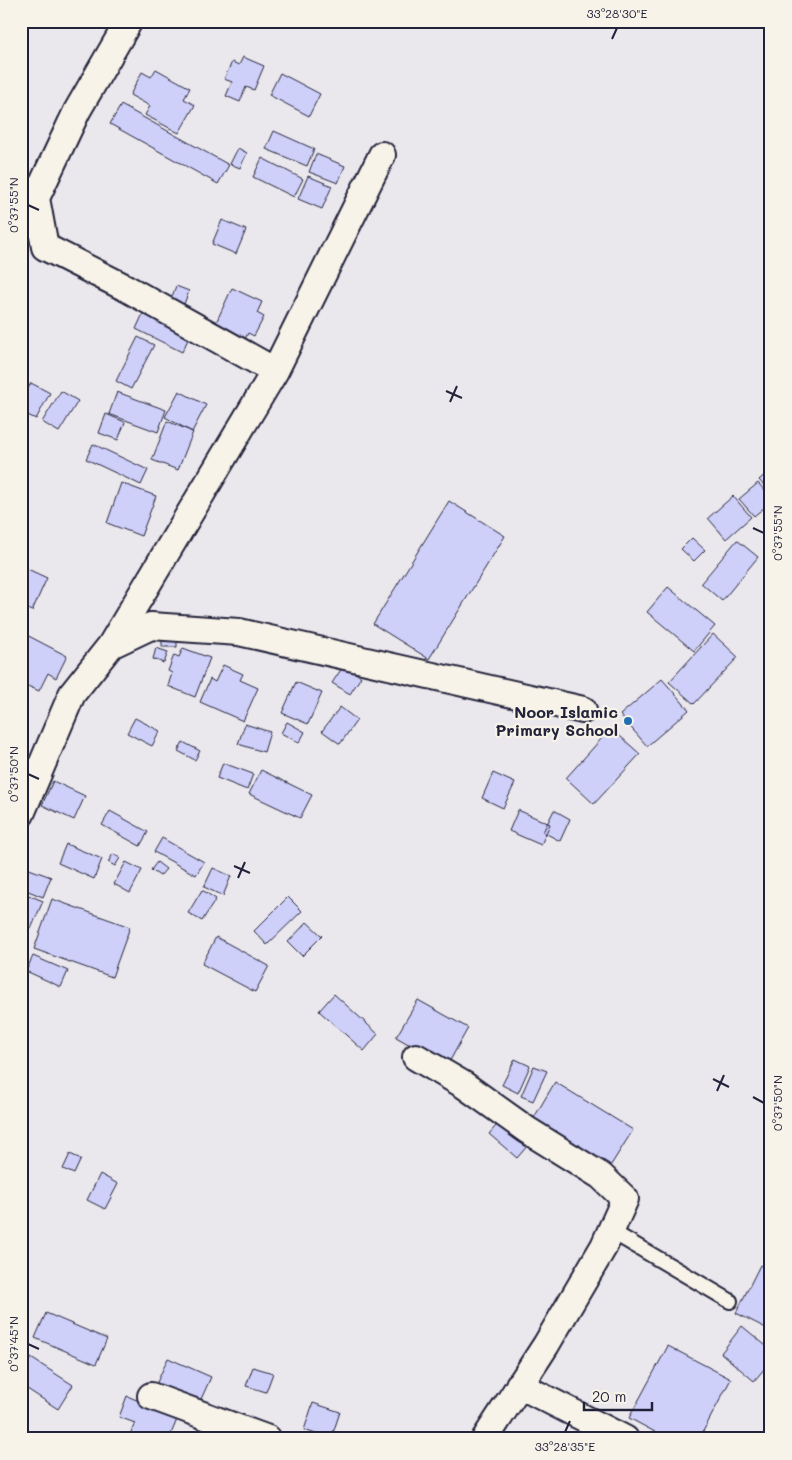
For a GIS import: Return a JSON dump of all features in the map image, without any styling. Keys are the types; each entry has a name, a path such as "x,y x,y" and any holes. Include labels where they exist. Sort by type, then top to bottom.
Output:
{"street":[{"path":"129,21 77,110 36,198 46,247 126,288 275,371"},
{"path":"21,814 72,694 111,645 275,371 382,155"},
{"path":"111,645 151,626 239,632 583,710"},
{"path":"416,1057 464,1085 527,1130 601,1176 625,1199 604,1246 546,1345 485,1439"},
{"path":"519,1386 625,1439"},
{"path":"152,1396 268,1439"}],"lane":[{"path":"611,1231 730,1301"}],"building":[{"path":"243,57 264,66 254,90 246,87 240,102 226,96 232,82 224,79 232,62 239,65"},
{"path":"156,69 190,88 184,99 195,105 179,133 145,115 150,106 130,95 142,72 151,77"},
{"path":"280,73 320,94 309,116 269,95"},
{"path":"121,105 229,165 218,184 110,124"},
{"path":"274,131 314,149 307,166 266,149"},
{"path":"238,148 247,153 240,168 230,164"},
{"path":"316,154 345,166 338,183 309,172"},
{"path":"262,158 303,179 294,197 253,177"},
{"path":"308,176 332,186 322,209 298,199"},
{"path":"222,220 246,230 236,254 212,244"},
{"path":"176,286 189,291 182,309 169,304"},
{"path":"232,288 262,302 257,313 264,317 254,336 248,333 244,341 214,327"},
{"path":"146,307 193,329 182,352 136,329"},
{"path":"138,337 154,345 131,389 116,381"},
{"path":"31,383 50,393 36,419 21,412 21,401"},
{"path":"61,391 78,401 59,432 42,422"},
{"path":"179,391 206,405 192,432 165,417"},
{"path":"117,392 166,410 158,432 109,414"},
{"path":"106,414 125,422 118,440 99,433"},
{"path":"167,421 193,432 178,470 152,460"},
{"path":"93,444 148,470 141,485 86,459"},
{"path":"771,469 771,493 759,480"},
{"path":"121,483 156,496 141,536 107,523"},
{"path":"758,483 771,497 771,502 754,516 739,499"},
{"path":"733,496 751,517 726,539 708,518"},
{"path":"449,501 505,536 429,659 373,624"},
{"path":"692,538 705,550 694,561 681,549"},
{"path":"737,540 758,557 722,601 701,583"},
{"path":"21,566 47,578 32,611 24,607 21,614"},
{"path":"668,587 715,626 694,651 647,612"},
{"path":"21,632 67,656 56,678 48,673 39,691 21,683"},
{"path":"713,634 738,657 694,704 669,682"},
{"path":"162,635 177,635 177,647 162,647"},
{"path":"156,648 168,652 164,663 153,659"},
{"path":"183,648 210,658 195,697 168,686 172,673 168,671 174,655 179,657"},
{"path":"223,665 243,674 240,680 258,688 243,721 200,702 210,679 215,682"},
{"path":"344,665 361,677 350,694 332,683"},
{"path":"662,679 689,710 647,746 620,715"},
{"path":"296,682 322,693 308,724 282,713"},
{"path":"340,707 357,720 340,744 322,731"},
{"path":"21,708 27,712 21,723"},
{"path":"135,718 160,731 152,746 127,733"},
{"path":"287,722 305,732 299,743 281,733"},
{"path":"245,724 270,732 264,752 238,744"},
{"path":"611,728 640,754 594,804 566,778"},
{"path":"183,742 200,751 195,760 178,751"},
{"path":"223,763 253,774 247,790 217,778"},
{"path":"261,770 312,795 300,818 249,794"},
{"path":"493,773 515,783 503,808 482,798"},
{"path":"53,781 85,796 74,820 42,805"},
{"path":"518,810 550,824 541,845 509,831"},
{"path":"554,810 570,819 560,841 543,832"},
{"path":"110,811 148,832 140,846 102,825"},
{"path":"162,838 204,862 196,875 154,852"},
{"path":"66,844 102,859 94,879 58,863"},
{"path":"113,854 120,858 115,866 108,862"},
{"path":"126,862 142,870 130,893 114,884"},
{"path":"157,862 166,869 160,876 151,870"},
{"path":"21,866 51,877 43,897 21,888"},
{"path":"213,868 231,876 223,896 204,887"},
{"path":"202,890 216,899 202,921 188,913"},
{"path":"21,892 43,901 31,929 21,925"},
{"path":"288,897 302,911 267,945 254,931"},
{"path":"52,899 130,927 112,977 34,949"},
{"path":"307,922 322,936 302,956 288,942"},
{"path":"216,937 269,966 255,992 202,964"},
{"path":"33,956 68,971 61,987 26,971"},
{"path":"334,994 378,1034 364,1051 319,1011"},
{"path":"418,1000 468,1028 447,1066 396,1037"},
{"path":"515,1059 530,1066 518,1093 502,1085"},
{"path":"534,1066 547,1071 533,1101 521,1096"},
{"path":"555,1082 633,1130 609,1168 532,1121"},
{"path":"501,1120 529,1144 517,1158 489,1134"},
{"path":"70,1154 81,1159 74,1174 63,1169"},
{"path":"100,1174 118,1184 105,1209 87,1200"},
{"path":"760,1265 771,1270 771,1323 768,1329 736,1313"},
{"path":"46,1313 107,1339 96,1364 35,1338"},
{"path":"742,1326 771,1350 771,1361 754,1381 721,1353"},
{"path":"668,1346 731,1379 699,1439 668,1439 629,1418"},
{"path":"31,1358 73,1385 58,1409 21,1385 21,1374"},
{"path":"168,1358 211,1377 197,1408 154,1389"},
{"path":"253,1367 273,1373 266,1392 246,1386"},
{"path":"127,1396 178,1417 169,1439 128,1439 135,1423 119,1417"},
{"path":"313,1403 340,1412 331,1439 304,1430"}],"place":[{"name":"Noor Islamic Primary School","path":"628,721"}]}
